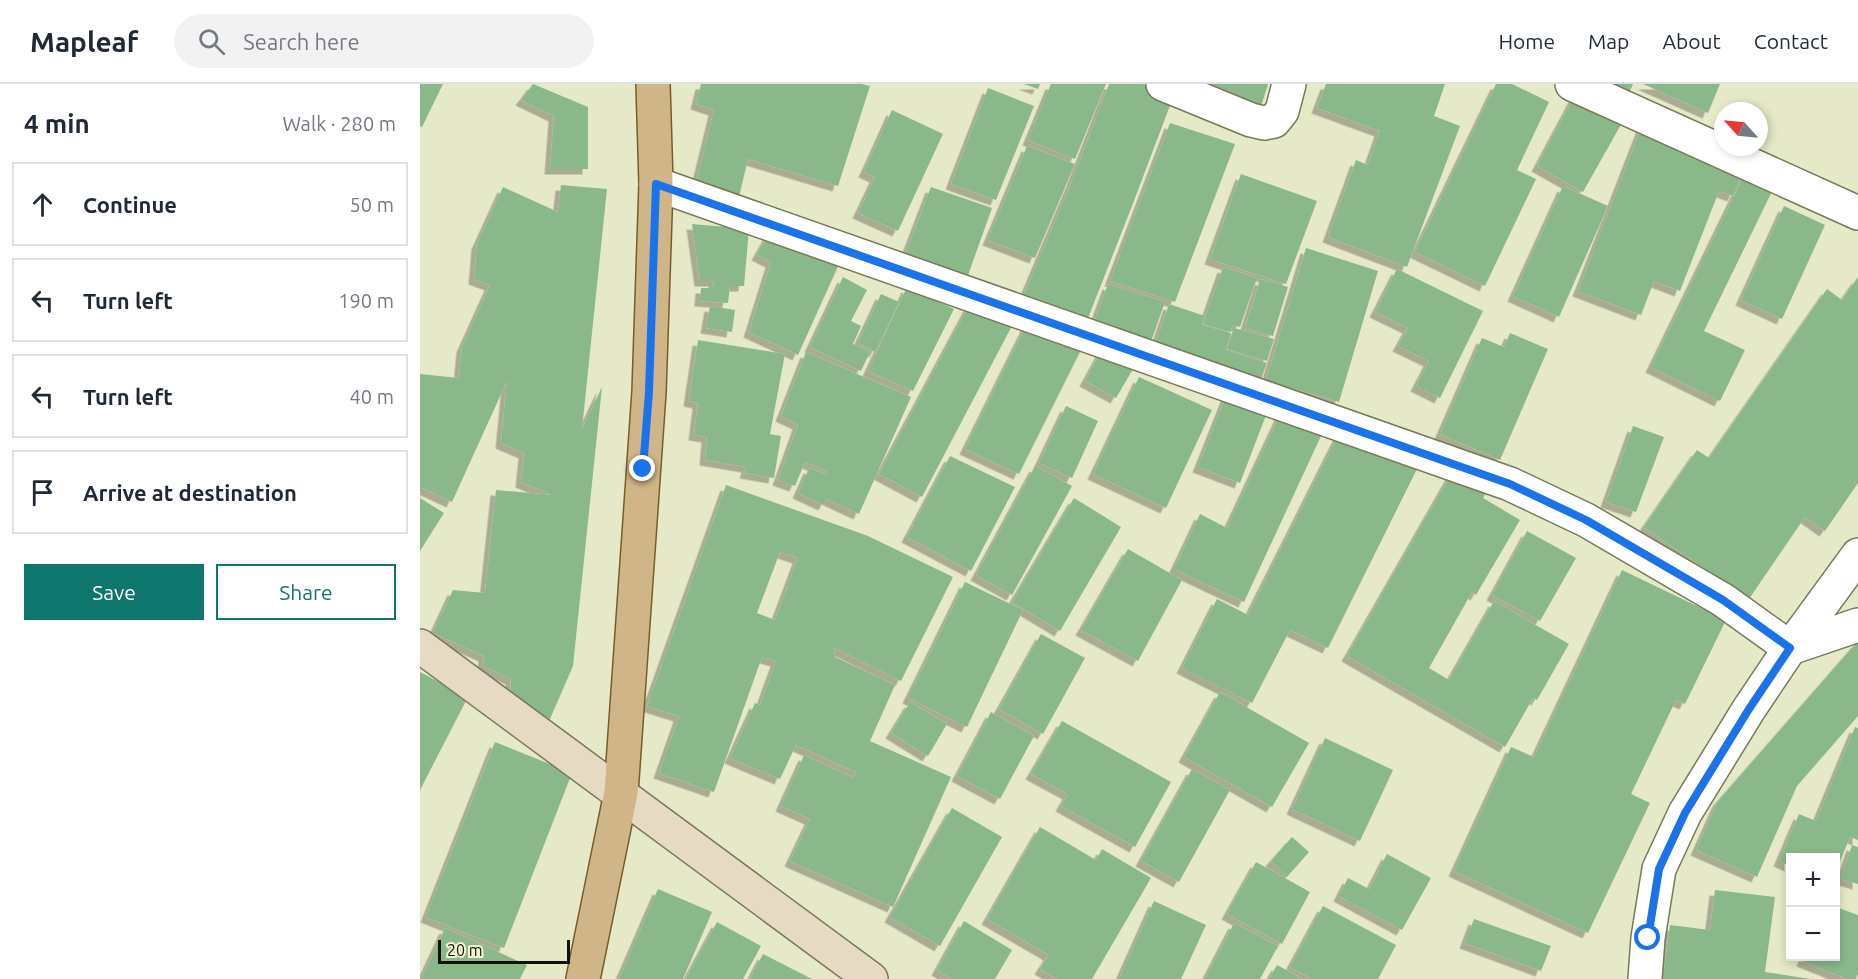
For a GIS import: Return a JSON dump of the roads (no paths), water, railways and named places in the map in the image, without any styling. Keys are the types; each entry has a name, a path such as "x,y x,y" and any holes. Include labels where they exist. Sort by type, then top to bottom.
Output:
{"main road":[{"path":"583,979 621,793 649,392 656,184 653,84"},
{"path":"420,646 871,979"}],"street":[{"path":"1163,84 1251,120 1264,123 1274,121 1282,111 1288,84"},
{"path":"1572,84 1858,213"},
{"path":"656,184 1510,484 1586,520 1703,589 1790,648"},
{"path":"1645,979 1648,938 1659,869 1685,813 1749,709 1858,555"},
{"path":"1790,648 1858,624"}]}
